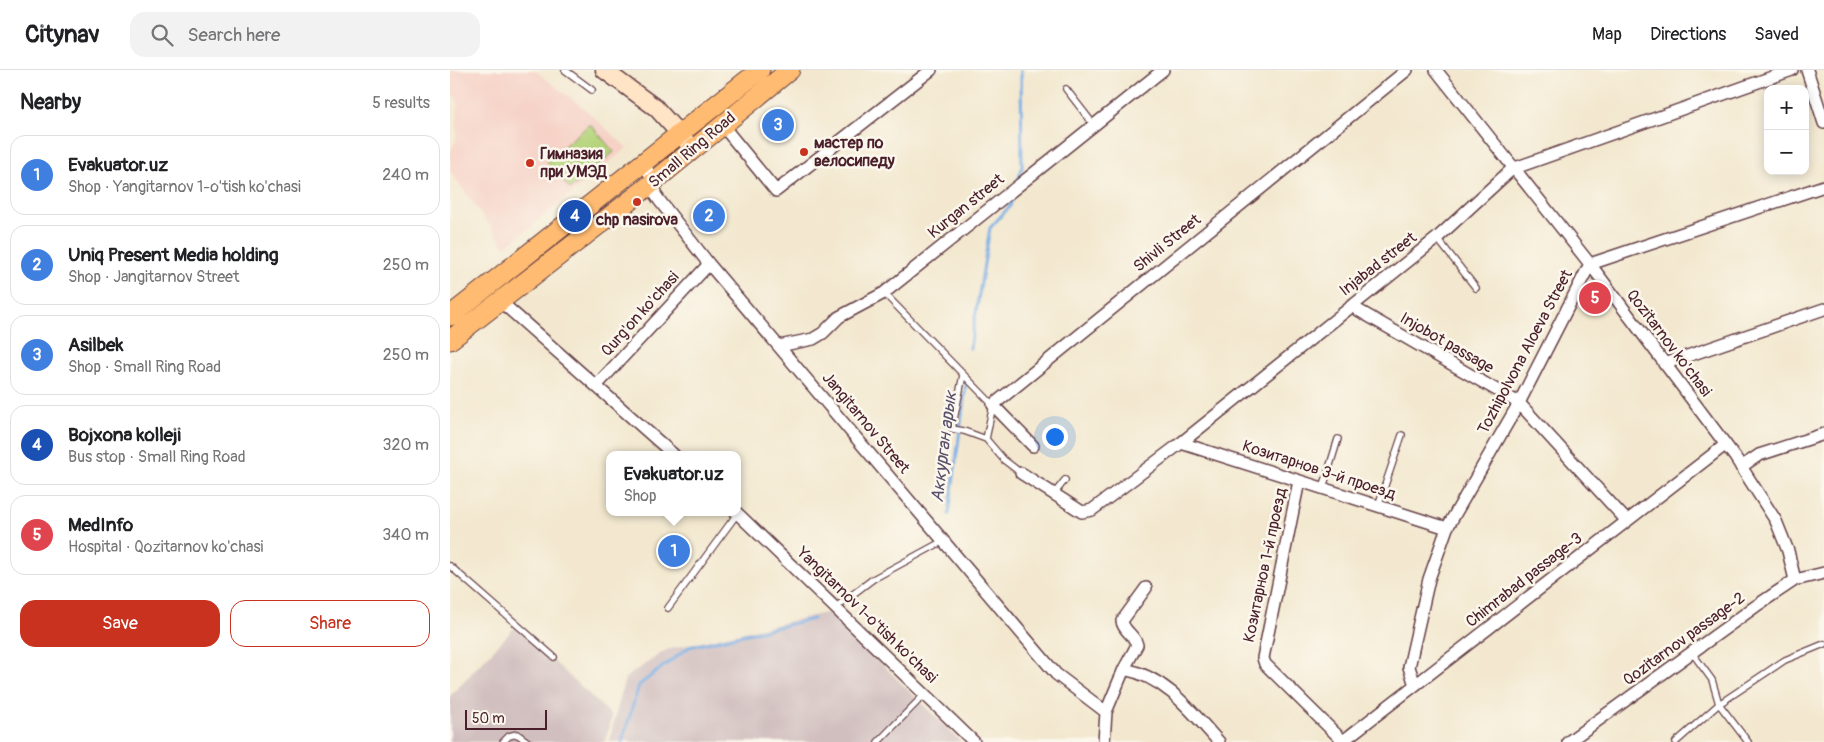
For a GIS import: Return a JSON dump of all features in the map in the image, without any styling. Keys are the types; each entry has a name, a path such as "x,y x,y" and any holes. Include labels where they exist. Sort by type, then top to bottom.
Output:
{"highway":[{"name":"Small Ring Road","path":"450,316 679,132 760,70"},
{"name":"Small Ring Road","path":"450,340 654,182 790,70"}],"main road":[{"path":"604,70 656,108 693,149"}],"street":[{"path":"722,125 776,191 931,70"},
{"name":"Kurgan street","path":"779,346 818,336 830,328 839,317 884,294 1162,70"},
{"name":"Shivli Street","path":"993,405 1406,70"},
{"name":"Qozitarnov ko'chasi","path":"1436,70 1512,170 1590,264 1742,467 1776,520 1788,551 1796,580"},
{"name":"Injаbаd street","path":"1021,473 1082,512 1092,510 1181,443 1437,238 1512,170 1792,70"},
{"path":"1807,70 1824,123"},
{"name":"Jangitarnov Street","path":"643,162 654,182 655,194 708,264 1056,674 1106,712"},
{"name":"Tozhipolvona Aloeva Street","path":"1415,685 1410,667 1429,579 1447,528 1519,403 1590,264 1824,186"},
{"name":"Qurg'on ko'chasi","path":"596,386 708,264"},
{"path":"500,301 669,451"},
{"name":"Injobot passage","path":"1351,306 1519,403 1626,520"},
{"path":"1664,364 1824,309"},
{"path":"993,405 1033,446"},
{"path":"1742,467 1758,455 1824,434"},
{"name":"Козитарнов 3-й проезд","path":"1181,443 1447,528"},
{"name":"Chimrаbаd passage-3","path":"1343,742 1626,520 1726,445"},
{"name":"Козитарнов 1-й проезд","path":"1299,481 1263,658 1265,664 1343,742"},
{"name":"Yangitarnov 1-o'tish ko'chasi","path":"739,516 836,607 971,741"},
{"name":"Qozitarnov passage-2","path":"1568,742 1693,654 1756,606 1796,580 1824,573"},
{"path":"1104,742 1106,712 1124,669 1137,645 1135,639 1122,625 1122,621 1146,588"},
{"path":"1124,669 1133,671 1172,691 1220,742"}],"lane":[{"path":"565,70 592,90"},
{"path":"1066,89 1094,125"},
{"path":"1437,238 1476,288"},
{"path":"884,294 993,405 986,439"},
{"path":"963,375 952,429 986,439 1004,460 1021,473"},
{"path":"1378,506 1402,435"},
{"path":"1323,488 1338,439"},
{"path":"1054,494 1065,480"},
{"path":"668,608 734,516"},
{"path":"836,607 873,579 944,540"},
{"path":"450,566 554,657"},
{"path":"1676,742 1719,704 1786,660 1824,644"},
{"path":"1693,654 1712,680 1719,704 1748,742"},
{"path":"878,742 925,694"},
{"path":"503,742 508,736 517,734 528,742"}],"shaded area":[{"name":"Гимназия при УМЭД","path":"451,70 534,70 585,109 627,148 505,247 450,171 450,154 456,139 458,101 450,90"},
{"path":"829,612 961,742 609,742 625,678 666,650"},
{"path":"516,626 612,716 605,742 450,742 450,696"}],"green space":[{"path":"590,124 614,152 570,189 546,161"}],"waterway":[{"name":"Аккурган арык","path":"1018,181 1022,168 1021,70"},
{"name":"Аккурган арык","path":"970,348 990,228 1010,206 1014,194"},
{"name":"Аккурган арык","path":"949,514 966,384"},
{"name":"Аккурган арык","path":"622,742 639,685 689,647 813,619"}],"place":[{"name":"Asilbek","path":"778,125"},
{"name":"мастер по велосипеду","path":"804,152"},
{"name":"Гимназия при УМЭД","path":"530,163"},
{"name":"chp nasirova","path":"637,202"},
{"name":"Bojxona kolleji","path":"575,216"},
{"name":"Uniq Present Media holding","path":"709,216"},
{"name":"MedInfo","path":"1595,298"},
{"name":"Evakuator.uz","path":"674,551"}]}
